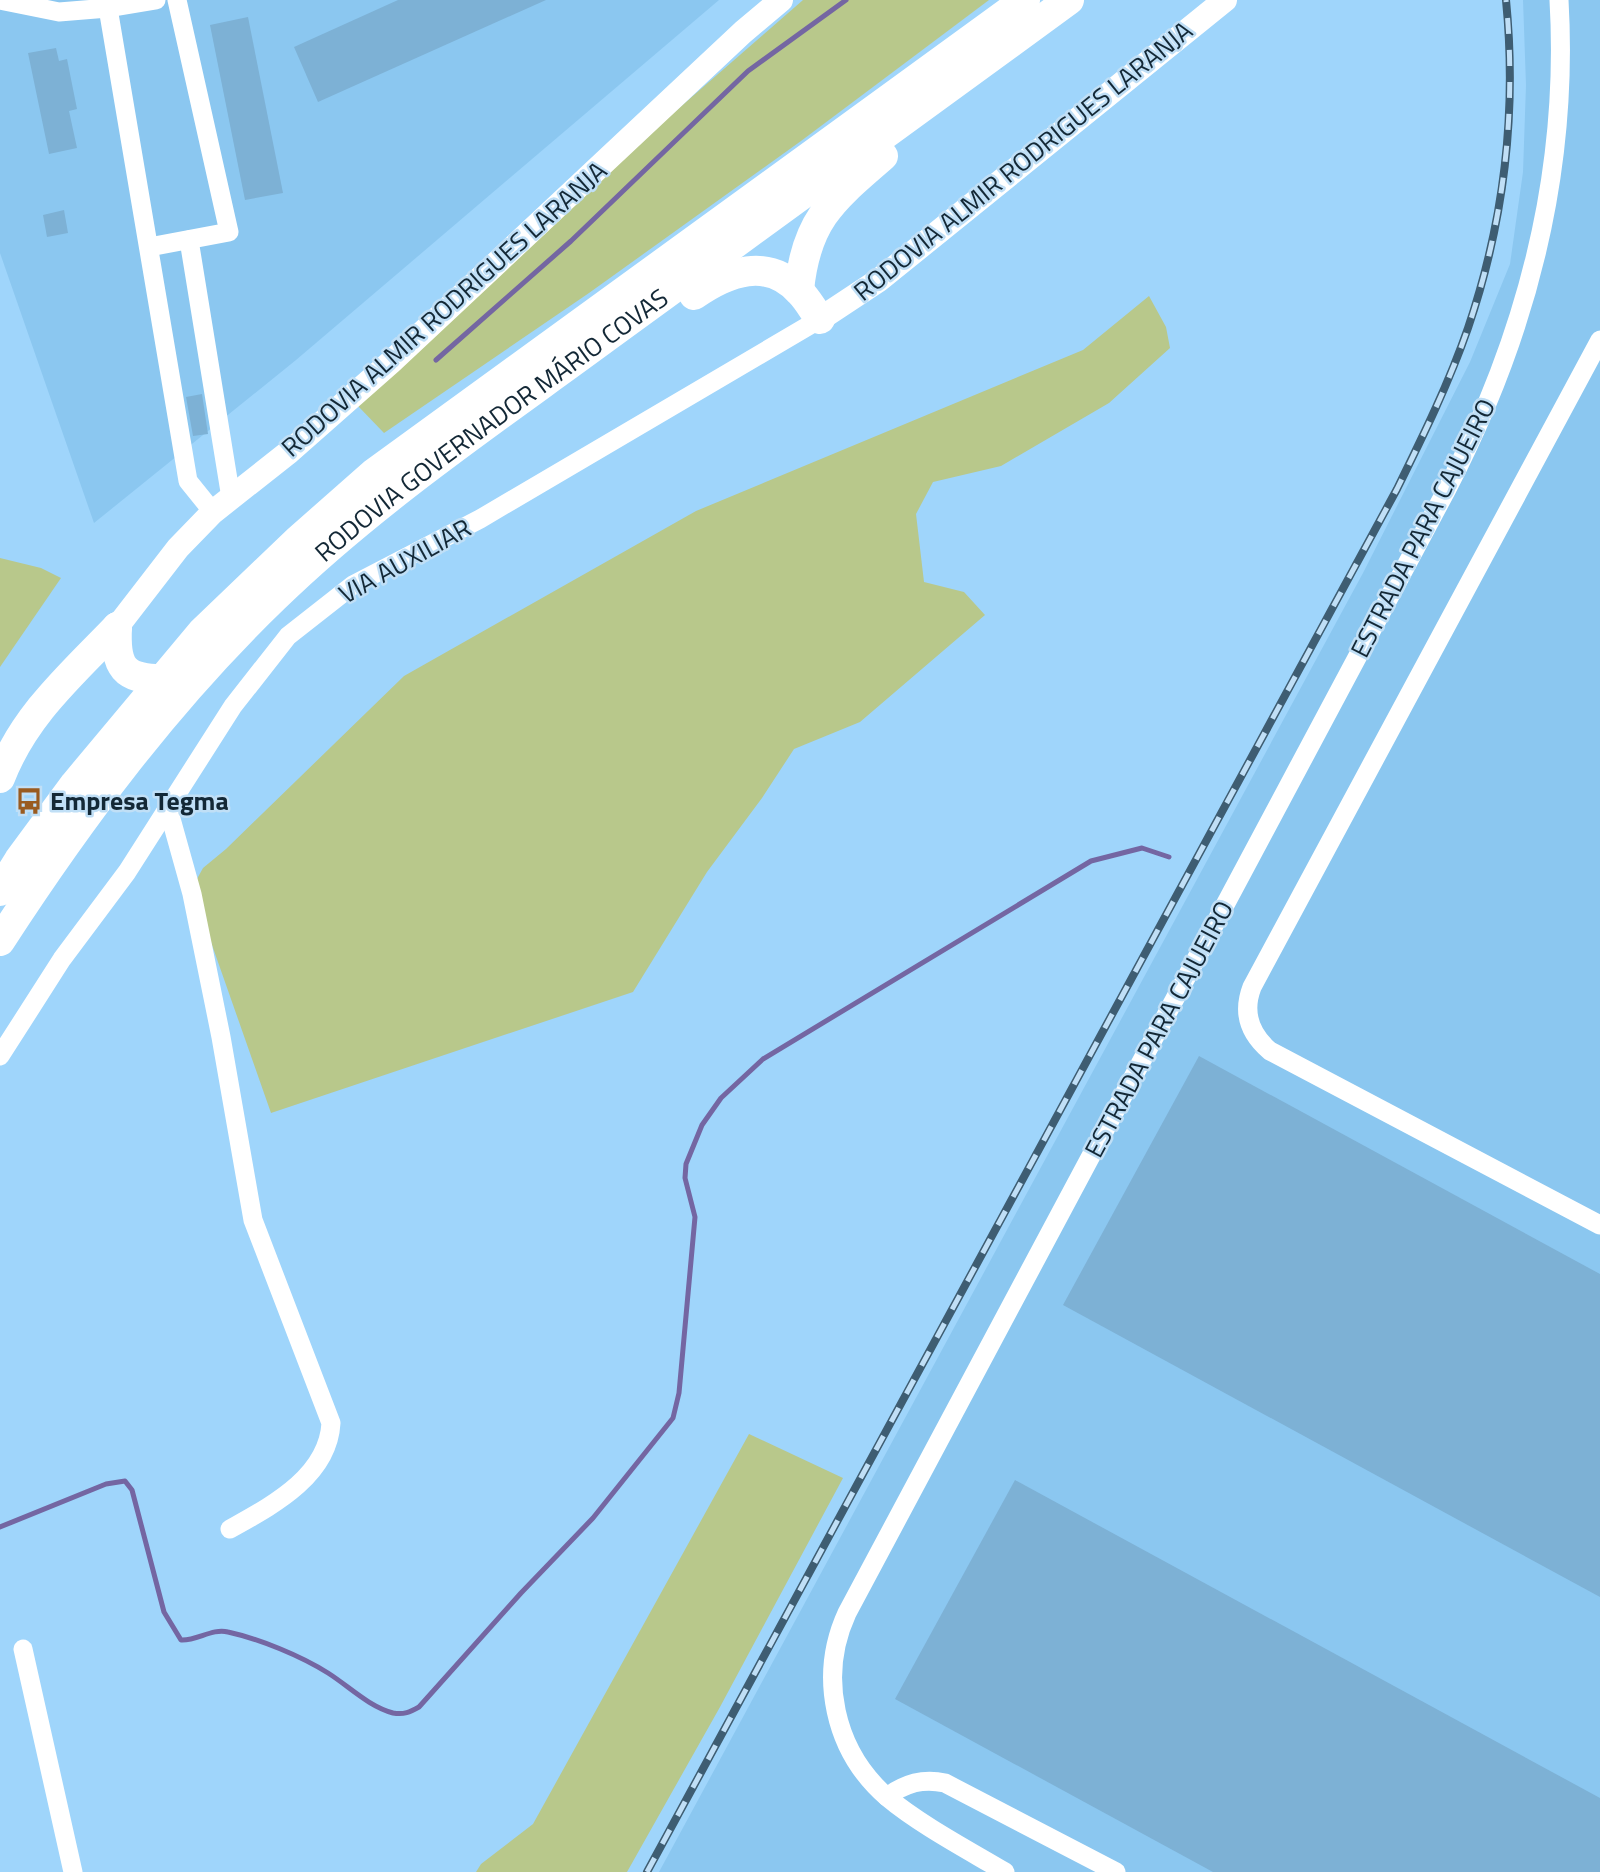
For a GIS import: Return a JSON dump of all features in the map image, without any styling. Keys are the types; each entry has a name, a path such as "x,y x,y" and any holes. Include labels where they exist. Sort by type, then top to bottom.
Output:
{"highway":[{"name":"RODOVIA GOVERNADOR MÁRIO COVAS","path":"0,891 19,860 75,784 202,632 241,593 373,474 1025,0"},
{"name":"RODOVIA GOVERNADOR MÁRIO COVAS","path":"0,941 68,838 131,754 255,617 328,548 456,445 1069,0"},
{"path":"799,290 802,260 810,236 822,216 860,176 922,123 988,58"},
{"path":"572,363 647,327 716,280 736,271 759,271 778,276 799,290 820,319"},
{"path":"117,627 116,650 120,663 129,673 145,680 165,679"},
{"path":"0,778 20,735 37,711 117,627"}],"main road":[{"name":"RODOVIA ALMIR RODRIGUES LARANJA","path":"117,627 178,548 222,505 289,452 391,362 743,32 781,0"},
{"name":"RODOVIA ALMIR RODRIGUES LARANJA","path":"820,319 879,280 1224,0"}],"street":[{"path":"0,0 58,12 108,8 156,0"},
{"path":"149,247 229,232 177,0"},
{"name":"ESTRADA PARA CAJUEIRO","path":"1005,1872 904,1810 887,1797 859,1766 841,1731 836,1713 831,1675 832,1658 840,1627 1440,502 1489,402 1522,310 1545,214 1557,116 1559,0"},
{"path":"108,8 188,481 222,505"},
{"path":"189,240 222,505"},
{"name":"VIA AUXILIAR","path":"0,1056 62,959 127,872 233,706 288,636 353,585 480,519 820,319"},
{"path":"1600,340 1252,987 1247,1005 1249,1024 1254,1034 1270,1051 1600,1226"},
{"path":"168,808 192,894 221,1037 253,1220 331,1423 330,1437 322,1459 280,1501 230,1529"},
{"path":"23,1649 73,1872"},
{"path":"887,1797 915,1782 945,1783 1116,1872"}],"shaded area":[{"path":"0,0 719,0 296,360 94,523 0,253"},
{"path":"1523,0 1600,0 1600,1872 659,1872 1363,573 1470,362 1510,264 1523,172 1526,85"}],"green space":[{"path":"803,0 989,0 801,141 589,293 384,433 357,405 407,345"},
{"path":"1149,296 1166,327 1170,348 1109,403 1001,466 933,482 916,514 924,582 964,592 985,615 860,722 794,749 762,798 707,872 633,992 271,1113 192,888 203,868 226,849 404,676 696,511 1083,350"},
{"path":"0,558 41,568 61,578 0,667"},
{"path":"749,1434 843,1478 720,1707 627,1872 476,1872 481,1864 533,1824"}],"building":[{"path":"398,0 546,0 318,102 294,47"},
{"path":"248,17 283,193 245,200 210,25"},
{"path":"56,48 59,61 67,59 77,109 69,111 77,148 49,154 28,53"},
{"path":"64,210 68,233 47,237 43,215"},
{"path":"202,394 208,434 193,436 186,397"},
{"path":"1199,1056 1600,1274 1600,1597 1063,1305"},
{"path":"1015,1480 1600,1798 1600,1872 1213,1872 895,1699"}],"waterway":[{"path":"436,360 571,241 748,71 846,0"},
{"path":"0,1527 106,1484 125,1481 132,1490 164,1612 181,1640 222,1631 240,1635 305,1660 384,1710 400,1714 419,1707 521,1593 593,1518 673,1418 679,1393 695,1217 685,1178 686,1164 702,1125 721,1098 763,1059 1091,861 1142,848 1169,857"}],"railway":[{"path":"647,1872 1397,489 1435,409 1468,328 1491,248 1499,207 1505,166 1510,83 1506,0"}],"place":[{"name":"Empresa Tegma","path":"29,801"}]}
